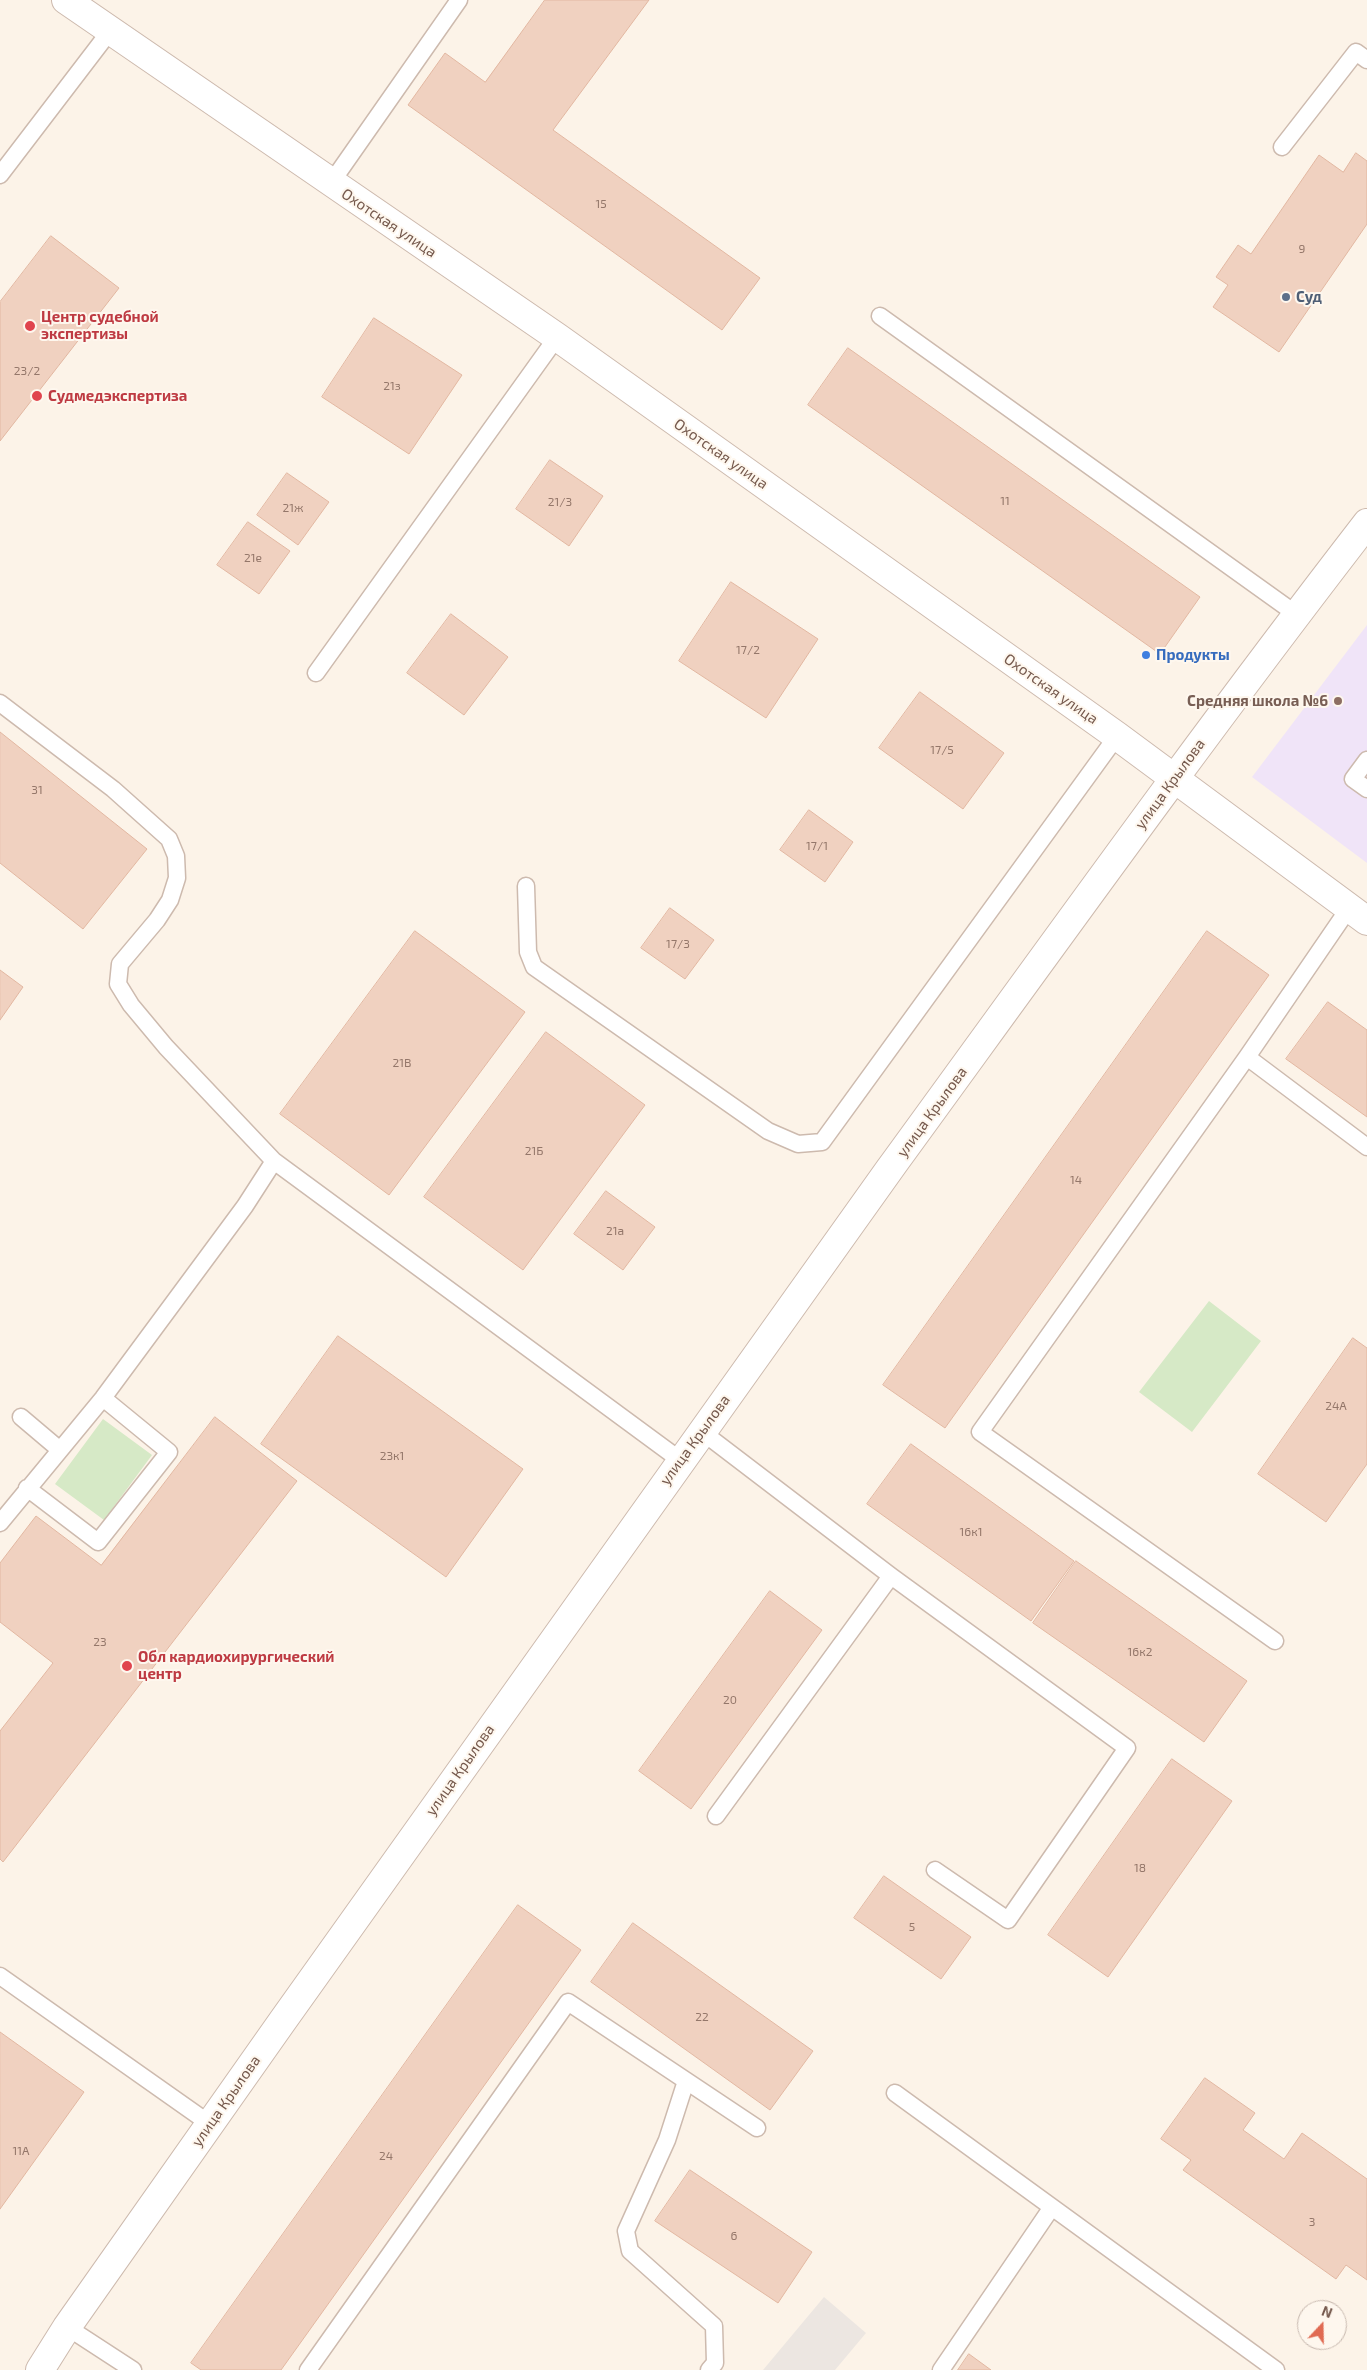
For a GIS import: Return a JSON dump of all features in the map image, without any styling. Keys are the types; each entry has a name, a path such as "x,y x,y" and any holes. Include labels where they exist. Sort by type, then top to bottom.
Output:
{"street":[{"name":"Охотская улица","path":"66,0 557,337 1174,777 1358,914"},
{"name":"улица Крылова","path":"40,2370 67,2327 680,1460 1174,777 1367,523"}],"lane":[{"path":"331,183 459,0"},
{"path":"0,175 110,31"},
{"path":"1282,147 1356,52 1367,60"},
{"path":"880,316 1296,614"},
{"path":"316,673 557,337"},
{"path":"0,703 113,789 169,839 176,856 177,878 170,900 157,920 120,964 118,984 131,1005 166,1047 274,1162 680,1460"},
{"path":"526,886 528,952 534,967 768,1132 798,1144 822,1142 1117,736"},
{"path":"1367,760 1353,779 1367,789"},
{"path":"1275,1641 980,1432 1247,1057 1358,914"},
{"path":"1247,1057 1367,1147"},
{"path":"0,1523 103,1398 244,1206 274,1162"},
{"path":"27,1488 98,1542 169,1452 103,1398"},
{"path":"21,1417 60,1450"},
{"path":"701,1431 891,1576 1127,1748 1008,1920 935,1870"},
{"path":"716,1816 891,1576"},
{"path":"0,1976 210,2124"},
{"path":"308,2370 568,2002 757,2128"},
{"path":"686,2081 667,2140 626,2231 630,2251 714,2326 715,2363 708,2370"},
{"path":"895,2093 1276,2370"},
{"path":"941,2370 1052,2207"},
{"path":"67,2327 133,2370"}],"shaded area":[{"name":"Средняя школа №6","path":"1367,625 1367,863 1252,777"},
{"path":"824,2297 866,2333 835,2370 763,2370"}],"green space":[{"path":"1209,1301 1261,1341 1192,1432 1139,1392"},
{"path":"103,1419 152,1455 104,1520 55,1484"}],"building":[{"path":"545,0 649,0 553,130 760,278 722,330 408,105 445,53 485,82"},
{"path":"1356,153 1367,161 1367,224 1279,352 1213,307 1228,285 1216,277 1238,245 1251,254 1319,155 1343,172"},
{"path":"51,236 119,288 0,441 0,302"},
{"path":"374,318 462,375 409,454 322,397"},
{"path":"848,348 1200,597 1160,654 808,405"},
{"path":"550,460 603,496 569,546 516,509"},
{"path":"287,473 329,502 298,545 257,515"},
{"path":"248,522 290,551 259,594 217,565"},
{"path":"731,582 818,639 766,718 679,661"},
{"path":"451,614 508,657 464,715 407,673"},
{"path":"920,692 1004,753 963,809 879,748"},
{"path":"0,732 147,849 83,929 0,863"},
{"path":"809,810 853,842 825,882 780,850"},
{"path":"670,908 714,940 685,979 641,948"},
{"path":"415,931 525,1012 389,1195 280,1114"},
{"path":"1207,931 1269,975 945,1428 883,1385"},
{"path":"0,970 23,987 0,1020"},
{"path":"1328,1002 1367,1030 1367,1117 1286,1059"},
{"path":"546,1032 645,1105 523,1270 424,1197"},
{"path":"606,1191 655,1227 623,1270 574,1234"},
{"path":"338,1336 523,1469 446,1577 261,1444"},
{"path":"1353,1338 1367,1348 1367,1464 1326,1522 1258,1474"},
{"path":"215,1417 297,1481 3,1862 0,1859 0,1731 53,1663 0,1622 0,1563 36,1516 101,1565"},
{"path":"911,1444 1074,1561 1031,1621 867,1504"},
{"path":"1076,1561 1247,1681 1204,1742 1033,1623"},
{"path":"770,1591 822,1630 691,1809 639,1771"},
{"path":"1172,1759 1232,1801 1108,1977 1048,1935"},
{"path":"884,1876 971,1937 941,1979 854,1918"},
{"path":"518,1905 581,1950 281,2370 201,2370 191,2363"},
{"path":"633,1923 813,2051 770,2110 591,1982"},
{"path":"0,2032 84,2092 0,2209"},
{"path":"1205,2078 1255,2113 1243,2130 1284,2159 1302,2133 1367,2179 1367,2280 1346,2265 1336,2279 1183,2170 1191,2160 1161,2139"},
{"path":"690,2170 812,2252 778,2303 655,2221"},
{"path":"969,2354 991,2370 958,2370"}],"place":[{"name":"Суд","path":"1286,297"},
{"name":"Центр судебной экспертизы","path":"30,326"},
{"name":"Судмедэкспертиза","path":"37,396"},
{"name":"Продукты","path":"1146,655"},
{"name":"Средняя школа №6","path":"1338,701"},
{"name":"Обл кардиохирургический центр","path":"127,1666"}]}
